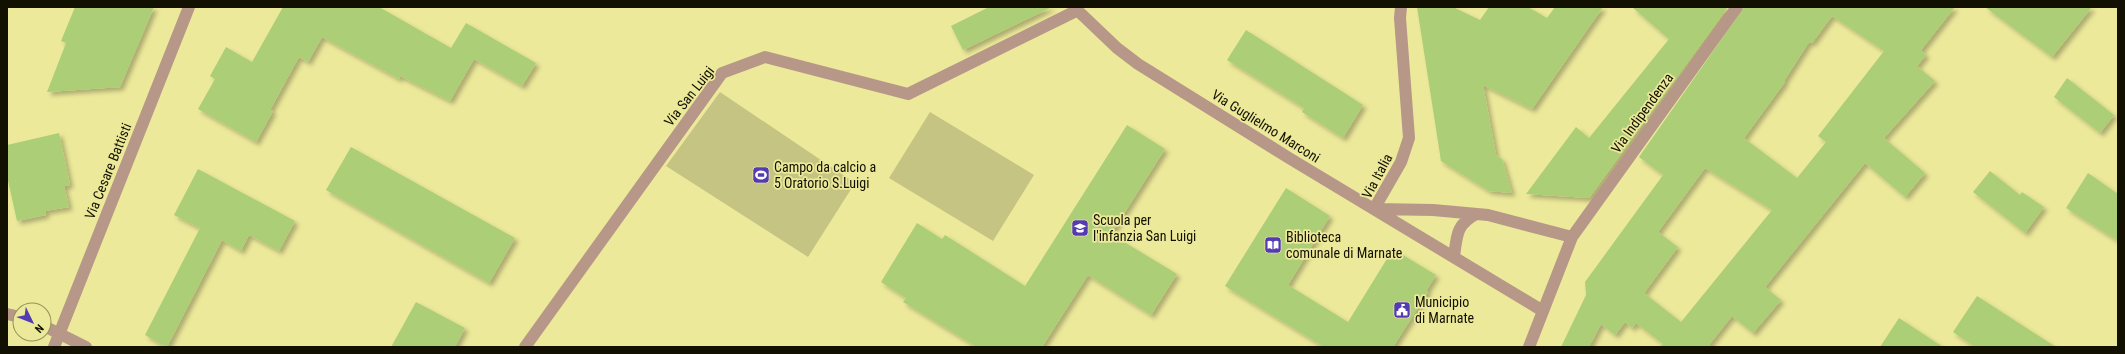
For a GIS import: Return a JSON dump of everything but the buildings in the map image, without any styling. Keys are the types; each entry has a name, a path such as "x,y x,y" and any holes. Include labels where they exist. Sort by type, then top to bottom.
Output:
{"street":[{"name":"Via Cesare Battisti","path":"54,347 189,7"},
{"name":"Via Italia","path":"1401,7 1400,18 1409,138 1401,162 1374,208 1433,210 1488,215 1572,237"},
{"name":"Via Indipendenza","path":"1529,347 1572,237 1737,7"},
{"name":"Via Guglielmo Marconi","path":"1075,9 1117,48 1138,64 1289,158 1544,311"},
{"name":"Via San Luigi","path":"525,347 722,73 765,57 908,94 1075,9"},
{"path":"1454,256 1459,230 1464,220 1476,214"},
{"path":"52,330 86,347"}],"shaded area":[{"name":"Campo da calcio a 5 Oratorio S.Luigi","path":"720,92 855,183 808,257 666,166"},
{"path":"930,112 1034,175 993,241 889,178"}],"place":[{"name":"Campo da calcio a 5 Oratorio S.Luigi","path":"761,175"},
{"name":"Scuola per l'infanzia San Luigi","path":"1080,228"},
{"name":"Biblioteca comunale di Marnate","path":"1273,245"},
{"name":"Municipio di Marnate","path":"1402,310"}]}
